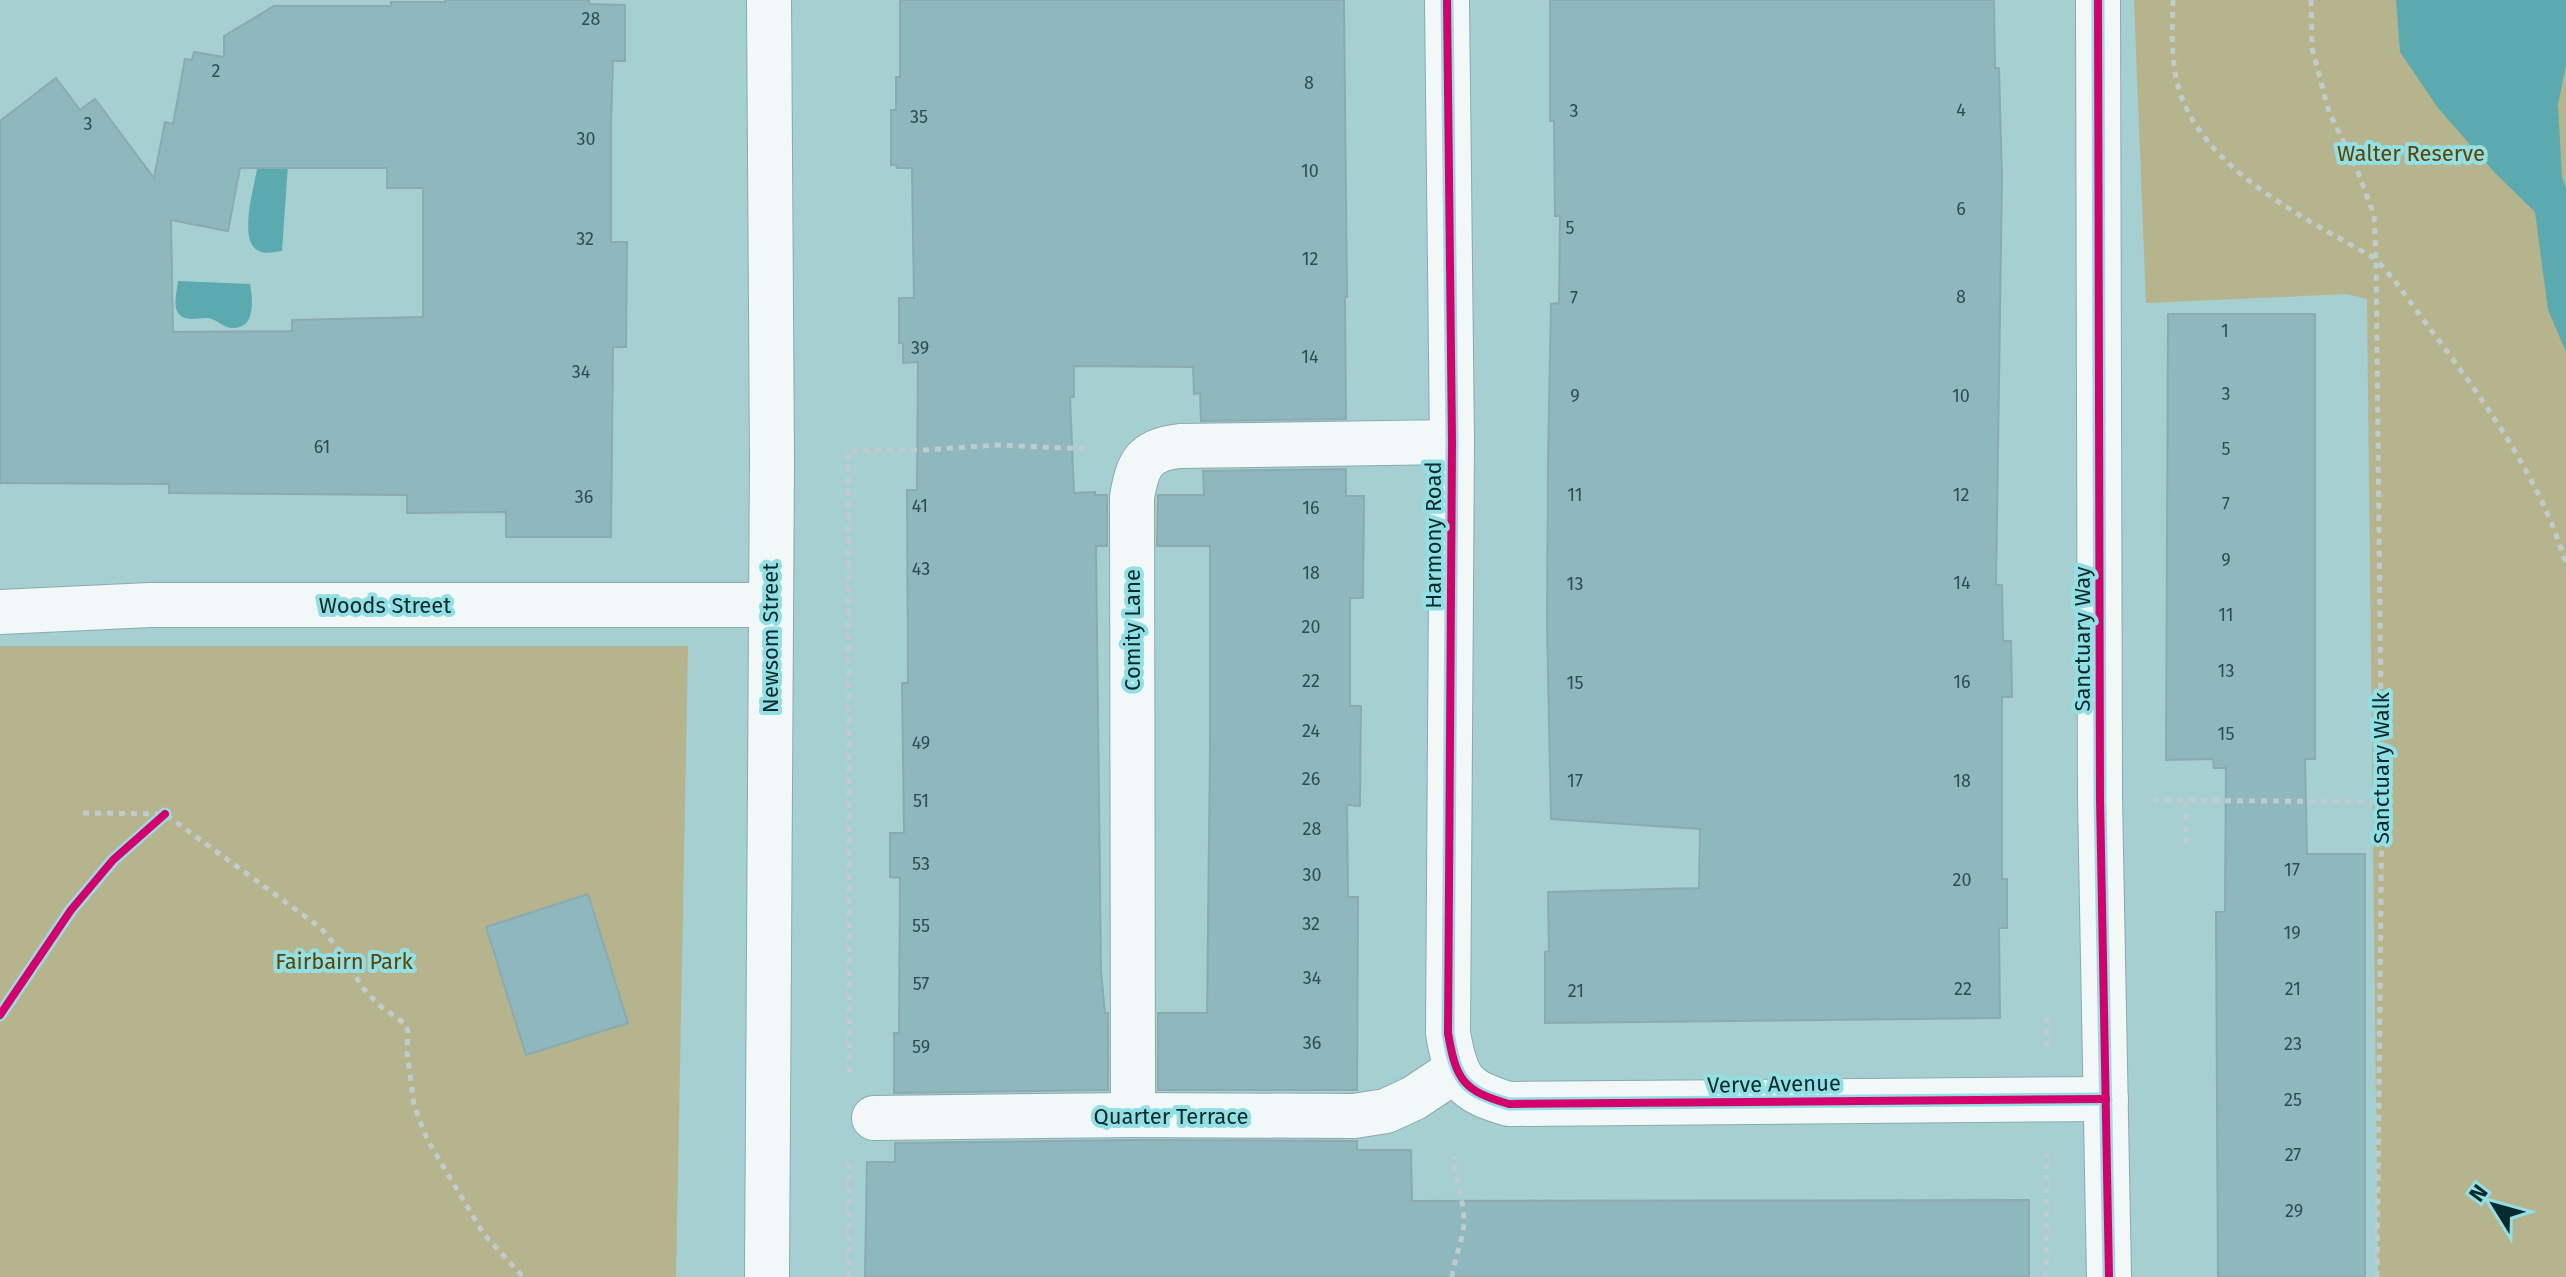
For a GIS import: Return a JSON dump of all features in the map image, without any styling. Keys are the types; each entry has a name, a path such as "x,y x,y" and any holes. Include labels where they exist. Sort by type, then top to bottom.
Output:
{"street":[{"name":"Newsom Street","path":"767,1277 769,0"},
{"name":"Harmony Road","path":"1447,0 1452,442 1448,1033 1456,1070"},
{"name":"Sanctuary Way","path":"2098,0 2100,799 2109,1277"},
{"path":"1142,462 1152,452 1180,446 1452,442"},
{"name":"Comity Lane","path":"1133,1115 1132,497 1142,462"},
{"name":"Woods Street","path":"0,612 150,605 770,605"},
{"name":"Verve Avenue","path":"1456,1070 1472,1091 1509,1104 2106,1099"},
{"name":"Quarter Terrace","path":"874,1118 1354,1116 1386,1111 1414,1098 1456,1070"}],"path":[{"path":"2173,0 2175,69 2183,103 2199,128 2225,159 2265,194 2376,259 2395,281 2513,447 2556,530 2566,564"},
{"path":"849,1075 848,451 1013,446 1099,449 1142,462"},
{"path":"2100,799 2382,802"},
{"path":"2186,800 2186,844"},
{"path":"83,813 165,814 321,928 346,958 361,986 379,1005 404,1023 408,1031 407,1052 414,1105 427,1139 483,1233 523,1277"},
{"path":"155,823 165,814"},
{"path":"849,1154 849,1277"},
{"path":"1452,1277 1464,1224 1454,1156"}],"green space":[{"name":"Walter Reserve","path":"2134,0 2566,0 2566,1277 2378,1277 2367,299 2347,294 2146,303"},
{"name":"Fairbairn Park","path":"0,646 688,646 676,1277 0,1277"}],"water":[{"path":"2396,0 2566,0 2566,65 2558,105 2562,177 2566,188 2566,352 2548,310 2535,212 2495,173 2438,108 2400,52"},
{"path":"258,164 288,164 282,251 260,252 251,244 249,210"},
{"path":"178,281 250,284 252,305 249,319 239,327 231,328 211,319 181,316 176,306"}],"building":[{"path":"589,0 589,4 625,5 625,61 613,61 611,124 611,242 627,242 626,347 613,347 611,537 506,537 506,512 407,513 407,495 169,493 169,484 0,483 0,121 56,78 80,110 95,99 154,178 165,122 173,124 185,59 192,60 194,52 224,57 224,36 274,6 391,6 391,2","holes":["240,168 387,168 387,188 423,188 423,317 292,320 292,331 173,332 171,220 228,231"]},
{"path":"900,0 1344,0 1346,419 1201,421 1200,393 1194,394 1193,367 1074,366 1074,397 1070,397 1074,493 1107,495 1107,546 1096,546 1101,971 1105,1013 1108,1013 1108,1090 894,1093 894,1033 899,1033 900,878 890,877 890,833 904,833 902,683 908,683 907,490 917,490 918,362 903,363 903,343 899,343 899,298 914,298 912,168 891,165 891,110 896,110 896,77 900,77"},
{"path":"1550,0 1994,0 2002,178 1996,585 2002,585 2003,641 2011,641 2012,697 2002,697 2002,879 2007,879 2007,928 1999,928 2000,1018 1545,1023 1548,892 1699,888 1700,829 1551,819 1548,464 1551,304 1559,303 1560,216 1555,216 1554,121 1550,121"},
{"path":"2168,314 2315,314 2315,759 2305,759 2307,854 2365,854 2365,1277 2218,1277 2216,912 2225,912 2226,768 2214,768 2213,759 2166,760"},
{"path":"1346,469 1346,496 1364,496 1363,598 1350,598 1350,706 1361,706 1360,806 1347,805 1348,897 1358,897 1357,1090 1158,1090 1158,1013 1207,1013 1210,546 1157,546 1158,495 1204,495 1203,471"},
{"path":"588,894 628,1023 526,1055 486,927"},
{"path":"1357,1141 1357,1150 1411,1150 1412,1201 2029,1200 2029,1277 865,1277 867,1162 895,1162 895,1143"}],"cycle path":[{"path":"1447,0 1452,442 1448,1033 1459,1073 1481,1094 1509,1104 2106,1099"},
{"path":"2098,0 2100,799 2109,1277"},
{"path":"0,1015 71,910 113,860 165,814"}]}
